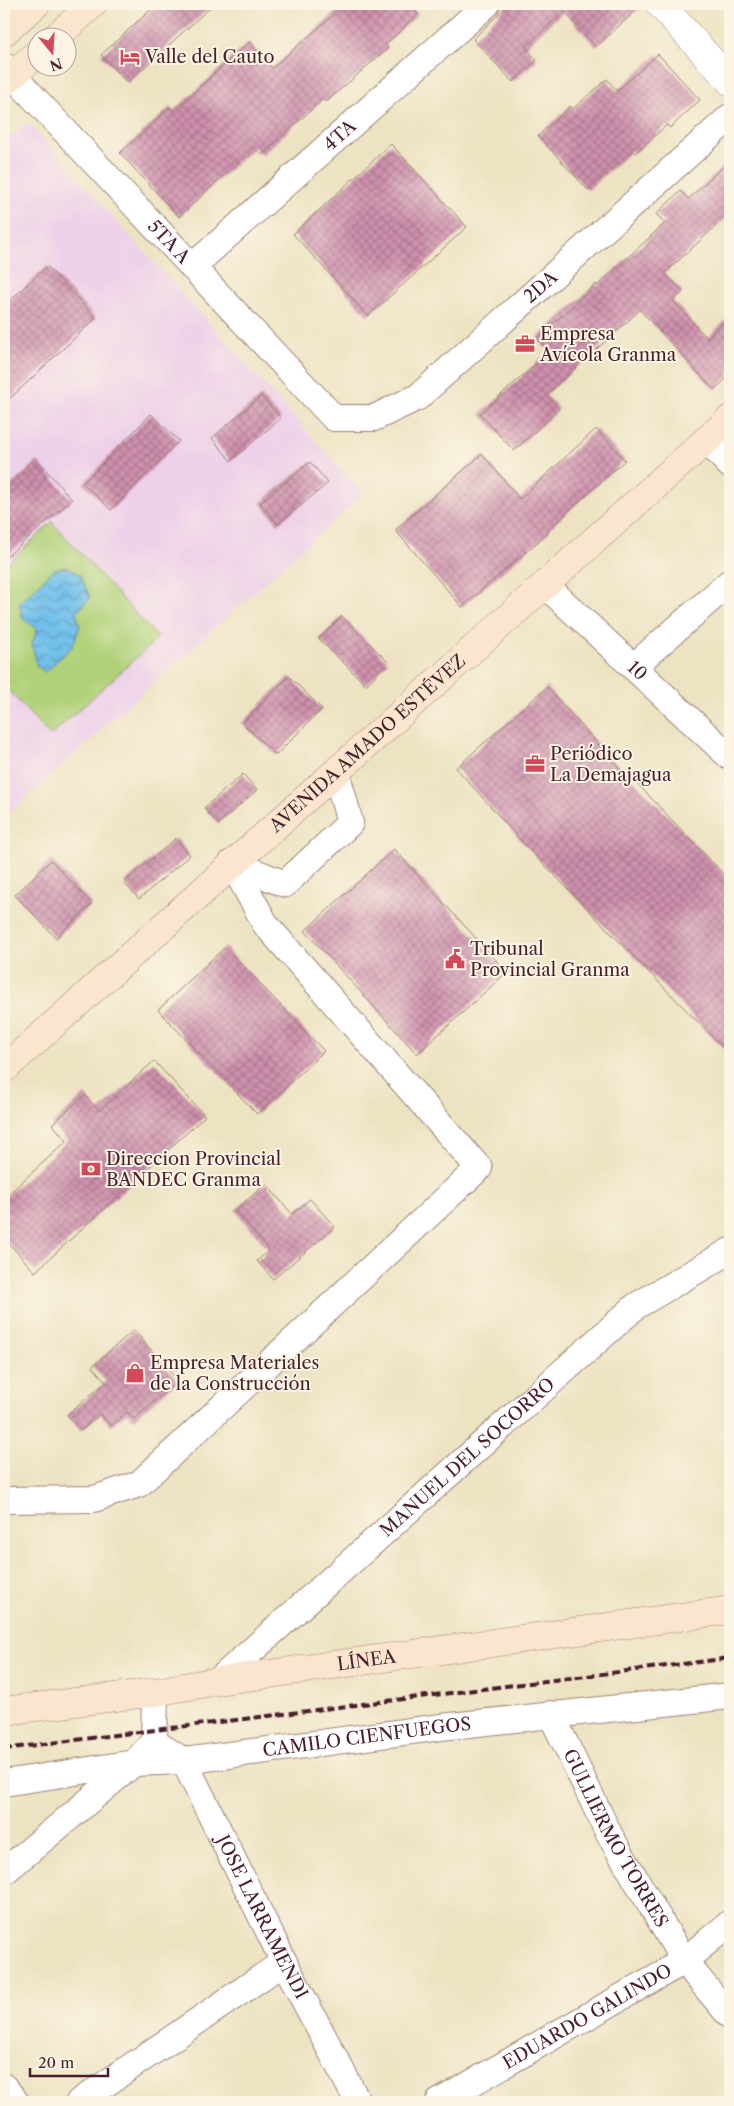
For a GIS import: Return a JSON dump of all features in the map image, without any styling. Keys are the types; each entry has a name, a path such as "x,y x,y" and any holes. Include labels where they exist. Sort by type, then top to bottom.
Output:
{"main road":[{"path":"4,32 36,4"},
{"path":"66,28 93,4"},
{"path":"6,75 28,60"},
{"name":"AVENIDA AMADO ESTÉVEZ","path":"4,1069 730,419"},
{"name":"LÍNEA","path":"4,1711 155,1692 218,1681 730,1610"}],"street":[{"name":"4TA","path":"192,267 487,4"},
{"path":"660,4 730,81"},
{"name":"5TA A","path":"6,75 192,267 334,418"},
{"name":"2DA","path":"334,418 374,418 418,397 730,117"},
{"path":"706,440 730,465"},
{"path":"633,667 730,582"},
{"name":"10","path":"545,585 730,758"},
{"path":"232,863 285,884 350,823 336,771"},
{"path":"4,1500 94,1499 139,1484 479,1168 266,925 232,863"},
{"name":"MANUEL DEL SOCORRO","path":"218,1681 636,1306 730,1251"},
{"path":"4,1872 134,1763 154,1742 155,1692"},
{"name":"CAMILO CIENFUEGOS","path":"4,1783 134,1763 184,1760 551,1714 730,1696"},
{"name":"GULLIERMO TORRES","path":"551,1714 609,1834 684,1961 730,2016"},
{"path":"154,1742 184,1760"},
{"name":"JOSE LARRAMENDI","path":"184,1760 284,1962 358,2102"},
{"name":"EDUARDO GALINDO","path":"439,2102 684,1961 730,1922"},
{"path":"79,2102 284,1962"},
{"path":"4,2087 16,2102"}],"shaded area":[{"path":"27,122 364,494 4,817 4,143"}],"green space":[{"path":"52,522 158,638 50,736 4,685 4,567"}],"water":[{"path":"67,567 80,575 90,598 76,613 80,626 72,647 45,672 37,666 32,643 38,629 23,619 19,604 54,569"}],"building":[{"path":"157,4 214,4 127,83 101,55"},
{"path":"346,4 409,4 418,14 385,45 388,48 326,102 323,99 262,155 254,147 179,217 120,153 170,107 173,111 249,42 272,68"},
{"path":"509,4 643,4 596,47 564,11 525,47 537,60 513,82 473,39"},
{"path":"658,54 700,100 670,128 667,125 635,153 632,150 588,190 538,136 570,106 573,109 607,79 617,91"},
{"path":"391,144 467,227 368,316 293,234"},
{"path":"730,160 730,213 665,273 683,292 673,301 707,338 730,316 730,375 714,390 640,310 546,395 559,409 514,451 480,414 549,352 537,338 665,223 656,214 681,191 688,199"},
{"path":"47,266 96,318 4,404 4,306"},
{"path":"261,396 281,418 231,461 212,438"},
{"path":"151,414 179,441 111,510 83,483"},
{"path":"596,429 625,460 548,530 549,532 462,607 395,530 482,454 520,499"},
{"path":"38,461 72,500 4,559 4,491"},
{"path":"310,462 328,483 278,524 260,503"},
{"path":"342,616 388,662 366,685 319,639"},
{"path":"289,676 322,709 276,755 242,723"},
{"path":"547,687 631,781 633,779 730,881 730,1055 525,845 456,768"},
{"path":"243,774 257,790 218,824 204,808"},
{"path":"176,838 190,855 139,899 124,883"},
{"name":"Tribunal Provincial Granma","path":"394,849 507,972 417,1054 305,931"},
{"path":"51,860 92,904 56,938 15,895"},
{"path":"225,947 324,1051 257,1114 158,1010"},
{"name":"Direccion Provincial BANDEC Granma","path":"154,1061 205,1116 35,1272 4,1238 4,1198 67,1141 52,1124 85,1095 99,1111"},
{"path":"266,1184 292,1214 310,1199 335,1227 273,1279 257,1261 269,1250 235,1210"},
{"name":"Empresa Materiales de la Construcción","path":"134,1330 178,1381 134,1419 127,1412 111,1426 100,1414 81,1431 67,1415 106,1382 92,1366"}],"railway":[{"path":"4,1749 730,1658"}],"place":[{"name":"Valle del Cauto","path":"130,57"},
{"name":"Empresa Avícola Granma","path":"525,344"},
{"name":"Periódico La Demajagua","path":"535,764"},
{"name":"Tribunal Provincial Granma","path":"455,959"},
{"name":"Direccion Provincial BANDEC Granma","path":"91,1169"},
{"name":"Empresa Materiales de la Construcción","path":"135,1373"}]}
